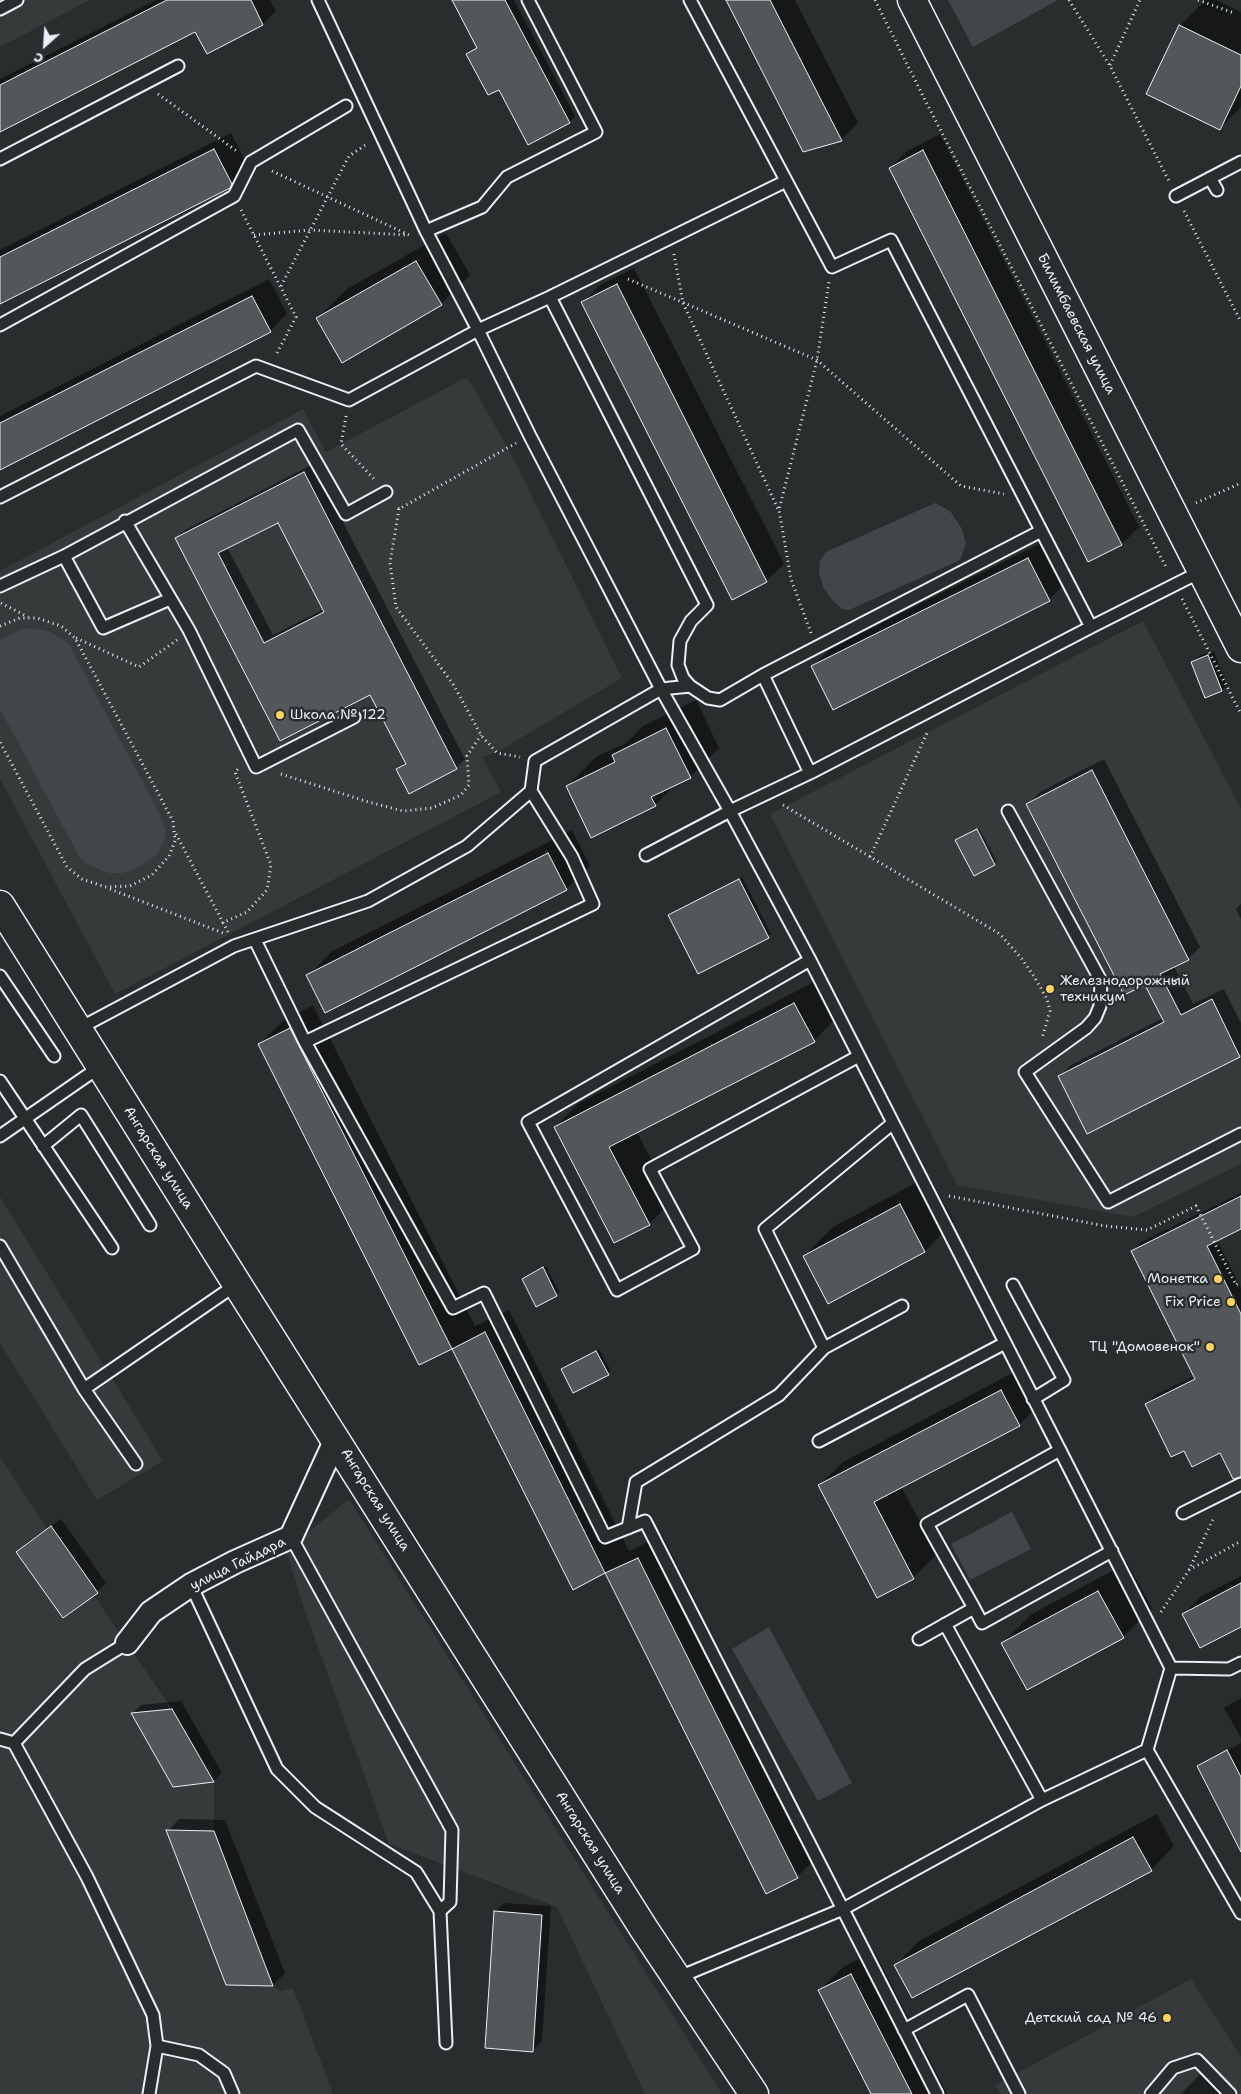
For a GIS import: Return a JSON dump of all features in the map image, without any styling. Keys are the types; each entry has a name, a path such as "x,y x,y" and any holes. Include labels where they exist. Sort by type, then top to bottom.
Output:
{"street":[{"name":"Билимбаевская улица","path":"912,0 1241,648"},
{"name":"Ангарская улица","path":"0,904 639,1921 754,2094"},
{"name":"улица Гайдара","path":"127,1643 152,1612 191,1585 235,1562 291,1537 336,1439"}],"lane":[{"path":"0,9 17,0"},
{"path":"318,0 426,231 478,330 530,436 662,688 810,960 1171,1668 1147,1750 1241,1913"},
{"path":"426,231 482,207 507,177 596,132 528,0"},
{"path":"690,0 832,267 891,240 1091,627"},
{"path":"0,159 178,66"},
{"path":"0,325 234,196 251,162 346,106"},
{"path":"1176,196 1241,162"},
{"path":"1210,178 1217,190"},
{"path":"0,496 256,366 349,400 478,330 550,298 786,181"},
{"path":"550,298 706,605 690,621 680,641 678,665 683,678 690,686 708,698 720,700 763,675 1041,531"},
{"path":"0,586 64,556 125,521 298,430 346,514 386,492"},
{"path":"125,521 189,630 253,762 354,717"},
{"path":"64,556 103,628 170,599"},
{"path":"646,855 730,811 810,773 1202,571"},
{"path":"763,675 810,773"},
{"path":"305,1042 594,904 572,857 531,791 535,760 662,688 690,686"},
{"path":"78,1030 234,946 368,901 467,846 531,791"},
{"path":"1008,811 1101,981 1100,1006 1095,1018 1086,1028 1025,1072 1108,1202 1241,1134"},
{"path":"255,940 305,1042 453,1308 484,1293 605,1537 645,1521 936,2094"},
{"path":"810,960 528,1122 617,1290 692,1249 650,1170 859,1056"},
{"path":"0,976 54,1056"},
{"path":"0,1136 101,1066"},
{"path":"0,1082 112,1248"},
{"path":"43,1146 81,1115 150,1225"},
{"path":"824,1348 765,1229 893,1123"},
{"path":"0,1246 84,1389 136,1464"},
{"path":"84,1389 237,1284"},
{"path":"1013,1285 1064,1380 1034,1398"},
{"path":"628,1528 636,1482 778,1395 824,1348 902,1306"},
{"path":"819,1442 1005,1343"},
{"path":"1060,1450 927,1524 982,1624 1112,1551"},
{"path":"1183,1512 1241,1484"},
{"path":"291,1537 452,1830 450,1902 440,1911"},
{"path":"191,1585 276,1769 315,1807 416,1872 440,1911 446,2043"},
{"path":"919,1639 974,1608"},
{"path":"946,1624 1042,1800"},
{"path":"14,1743 85,1668 127,1643"},
{"path":"1171,1668 1229,1669 1241,1662"},
{"path":"0,1739 14,1743 87,1877 154,2015 157,2046 149,2094"},
{"path":"677,1978 843,1910 1042,1800 1147,1750"},
{"path":"904,2030 968,1995 1019,2094"},
{"path":"157,2046 199,2055 224,2073 234,2094"},
{"path":"1151,2094 1173,2068 1197,2060 1230,2094"}],"path":[{"path":"876,0 926,102 1241,714"},
{"path":"1069,0 1110,66 1241,322"},
{"path":"1110,66 1140,0"},
{"path":"1198,0 1234,14"},
{"path":"144,84 251,162 410,235"},
{"path":"281,287 349,156 382,134"},
{"path":"234,196 296,317 268,370"},
{"path":"254,236 310,230 410,235 426,231"},
{"path":"671,238 683,303 778,510 790,579 817,648"},
{"path":"778,510 817,360 832,267"},
{"path":"606,270 817,360 962,486 1024,498"},
{"path":"349,400 341,444 386,492 399,509 390,563 396,607 453,684 482,735 497,752 535,760"},
{"path":"399,509 530,436"},
{"path":"1191,506 1241,483"},
{"path":"0,603 29,618 53,623 75,638 139,667 189,630"},
{"path":"0,626 13,620 29,618"},
{"path":"0,742 67,867 82,879 229,935 176,833 170,813 75,638"},
{"path":"870,857 940,706"},
{"path":"222,923 247,912 267,890 271,865 235,772 253,762 365,801 403,811 432,808 461,796 469,785 467,756 482,735"},
{"path":"766,795 1000,934 1036,978 1047,999 1050,1011 1042,1039 1048,1056"},
{"path":"105,888 130,886 152,875 169,856 176,841 176,833"},
{"path":"929,1193 1105,1226 1146,1230 1196,1206 1236,1285 1241,1284"},
{"path":"1150,1627 1189,1570 1226,1491"},
{"path":"1189,1570 1241,1541"}],"shaded area":[{"path":"0,0 90,0 0,47"},
{"path":"948,0 1058,0 973,47"},
{"name":"Школа № 122","path":"467,377 508,448 622,678 497,752 482,757 501,792 115,994 0,779 0,571 303,409 326,452"},
{"path":"935,503 950,511 962,529 966,544 960,560 849,610 842,609 832,600 823,587 819,572 820,561 826,552"},
{"name":"Железнодорожный техникум","path":"1143,621 1241,809 1241,1164 1133,1217 957,1185 770,814"},
{"path":"32,628 51,632 68,643 161,816 166,832 164,842 155,856 137,868 123,873 109,873 91,866 80,858 0,709 0,640 19,630"},
{"path":"0,1197 163,1461 97,1500 0,1343"},
{"path":"0,1456 25,1496 172,1709 214,1782 214,1831 273,1986 280,1991 293,1988 333,2094 0,2094"},
{"path":"349,1499 722,2094 645,2094 557,1907 389,1844 304,1608 286,1551"},
{"path":"1012,1512 1031,1549 970,1580 951,1544"},
{"path":"769,1627 852,1783 818,1801 732,1649"},
{"name":"Детский сад № 46","path":"1191,1979 1241,2057 1241,2094 1001,2094 995,2085"}],"building":[{"path":"167,0 251,0 263,25 207,54 195,32 0,132 0,85"},
{"path":"452,0 505,0 570,123 528,145 499,90 488,95 466,54 477,48"},
{"path":"726,0 770,0 842,141 803,152"},
{"path":"1179,25 1241,55 1241,86 1220,130 1146,94"},
{"path":"214,149 232,184 230,188 0,304 0,257"},
{"path":"923,150 1122,545 1088,562 889,168"},
{"path":"416,261 442,305 342,363 316,318"},
{"path":"617,284 767,582 732,600 581,302"},
{"path":"252,296 271,332 0,470 0,423"},
{"path":"304,472 457,769 409,794 396,769 406,764 370,695 280,741 175,538","holes":["278,523 324,612 264,643 218,553"]},
{"path":"1028,558 1050,601 833,710 811,666"},
{"path":"1208,655 1222,691 1205,698 1191,662"},
{"path":"666,728 691,778 651,797 656,806 591,838 566,786 615,762 612,755"},
{"path":"1092,770 1189,960 1160,974 1181,1015 1212,999 1240,1057 1087,1134 1058,1076 1164,1022 1145,985 1124,995 1026,804"},
{"path":"977,829 995,865 974,876 955,840"},
{"path":"548,853 567,890 325,1013 306,975"},
{"path":"739,879 769,938 698,974 668,915"},
{"path":"794,1003 815,1042 609,1147 650,1225 614,1243 554,1127"},
{"path":"290,1028 452,1349 419,1365 258,1044"},
{"name":"ТЦ \"Домовенок\"","path":"1241,1196 1241,1229 1207,1246 1241,1314 1241,1477 1233,1479 1220,1453 1192,1467 1184,1451 1171,1457 1145,1404 1195,1379 1131,1251"},
{"path":"900,1204 925,1252 828,1304 803,1256"},
{"path":"543,1267 557,1296 536,1307 522,1279"},
{"path":"485,1332 605,1573 573,1590 452,1349"},
{"path":"596,1351 609,1375 573,1393 561,1369"},
{"path":"1001,1390 1020,1426 874,1502 914,1579 877,1598 818,1485"},
{"path":"51,1526 98,1593 63,1618 16,1552"},
{"path":"638,1558 798,1878 766,1894 605,1573"},
{"path":"1241,1583 1241,1627 1200,1648 1182,1614"},
{"path":"1098,1591 1124,1638 1027,1690 1001,1643"},
{"path":"172,1709 214,1782 173,1787 131,1713"},
{"path":"1227,1750 1241,1777 1241,1852 1197,1766"},
{"path":"166,1830 214,1831 273,1986 226,1985"},
{"path":"1133,1837 1152,1871 912,1998 894,1965"},
{"path":"494,1911 542,1915 533,2052 485,2048"},
{"path":"851,1974 912,2094 871,2094 818,1990"}],"place":[{"name":"Школа № 122","path":"280,715"},
{"name":"Железнодорожный техникум","path":"1050,989"},
{"name":"Монетка","path":"1218,1279"},
{"name":"Fix Price","path":"1231,1302"},
{"name":"ТЦ \"Домовенок\"","path":"1210,1347"},
{"name":"Детский сад № 46","path":"1167,2018"}]}
